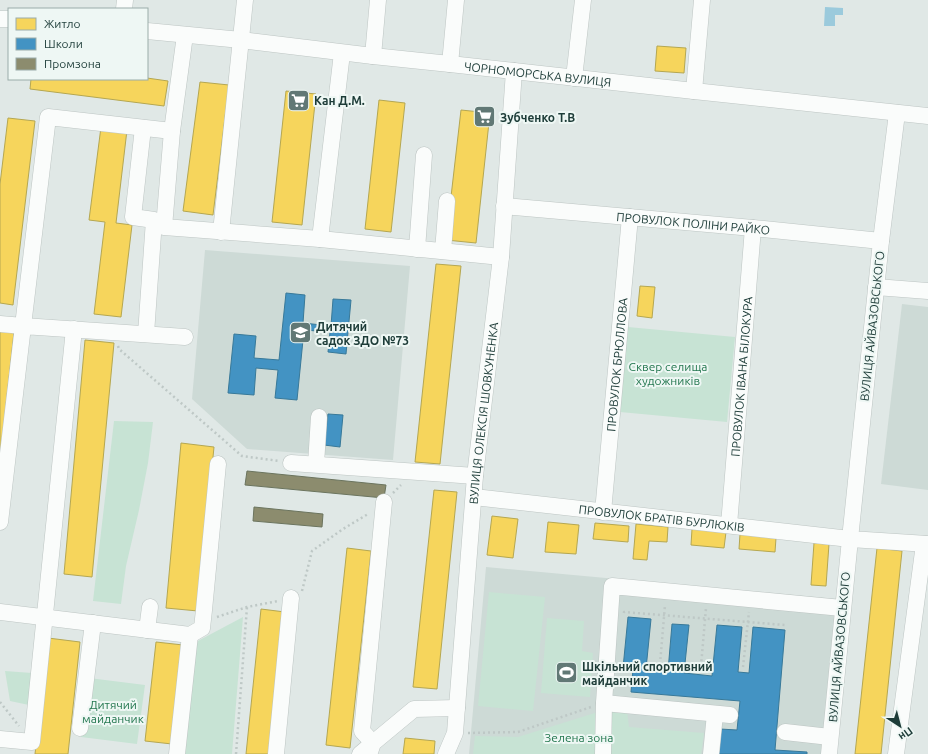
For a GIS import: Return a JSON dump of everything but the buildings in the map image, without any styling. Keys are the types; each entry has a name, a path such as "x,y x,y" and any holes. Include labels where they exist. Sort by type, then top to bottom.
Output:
{"street":[{"path":"221,232 245,0"},
{"path":"373,56 378,0"},
{"path":"450,64 456,0"},
{"path":"574,78 583,0"},
{"path":"694,91 702,0"},
{"name":"ЧОРНОМОРСЬКА ВУЛИЦЯ","path":"148,31 241,40 342,53 928,116"},
{"path":"185,35 172,131 164,227 320,239 501,257"},
{"path":"320,239 342,53"},
{"name":"ВУЛИЦЯ ОЛЕКСІЯ ШОВКУНЕНКА","path":"446,754 455,733 474,496 501,257 514,72"},
{"name":"ВУЛИЦЯ АЙВАЗОВСЬКОГО","path":"829,754 842,608 876,287 897,112"},
{"path":"0,522 48,117 172,131"},
{"path":"144,128 133,217 154,220 146,334"},
{"path":"417,249 424,156"},
{"path":"443,251 447,201"},
{"name":"ПРОВУЛОК ПОЛІНИ РАЙКО","path":"504,206 881,241"},
{"name":"ПРОВУЛОК БРЮЛЛОВА","path":"603,512 630,217"},
{"name":"ПРОВУЛОК ІВАНА БІЛОКУРА","path":"729,525 753,228"},
{"path":"876,287 928,291"},
{"path":"0,324 185,336"},
{"path":"0,739 32,742 74,329"},
{"path":"316,464 319,417"},
{"path":"291,462 476,476"},
{"path":"0,612 190,635 202,628 211,587 218,464"},
{"name":"ПРОВУЛОК БРАТІВ БУРЛЮКІВ","path":"474,496 850,540"},
{"path":"371,748 362,731 384,502"},
{"path":"850,540 926,544 896,754"},
{"path":"603,754 604,703 612,586 842,608"},
{"path":"276,754 291,598"},
{"path":"147,630 150,607"},
{"path":"80,728 93,623"},
{"path":"177,754 190,635"},
{"path":"604,703 723,714 711,754"},
{"path":"360,754 371,748 414,709 457,708"},
{"path":"785,732 830,737"}],"path":[{"path":"115,332 119,349 242,456 291,462"},
{"path":"202,623 247,607 291,598 302,593 312,551 373,511 416,472"},
{"path":"236,754 247,607"},
{"path":"624,612 786,625"},
{"path":"660,664 664,615"},
{"path":"701,666 705,618"},
{"path":"743,667 748,622"},
{"path":"455,733 518,732 604,703"}],"shaded area":[{"name":"Дитячий садок ЗДО №73","path":"205,250 410,266 393,460 247,449 192,399"},
{"path":"902,304 928,307 928,490 881,484"},
{"path":"486,567 836,599 821,754 469,754"}],"green space":[{"name":"Сквер селища художників","path":"628,327 735,337 727,422 620,412"},
{"path":"114,421 153,422 148,463 126,566 121,604 93,601"},
{"path":"489,592 545,597 533,711 478,706"},
{"path":"243,617 232,754 181,754 196,642"},
{"name":"Шкільний спортивний майданчик","path":"547,618 584,621 582,651 593,653 590,697 541,693"},
{"path":"5,671 32,673 29,705 10,701"},
{"name":"Дитячий майданчик","path":"89,678 145,685 137,744 81,737"},
{"path":"609,707 627,711 629,727 704,733 701,754 609,754"},
{"name":"Зелена зона","path":"598,712 598,754 473,754 475,736 518,737"}],"water":[{"path":"825,7 843,8 843,15 835,15 835,26 824,26"}],"place":[{"name":"Кан Д.М.","path":"299,100"},
{"name":"Зубченко Т.В","path":"485,117"},
{"name":"Дитячий садок ЗДО №73","path":"301,333"},
{"name":"Шкільний спортивний майданчик","path":"567,673"}]}
